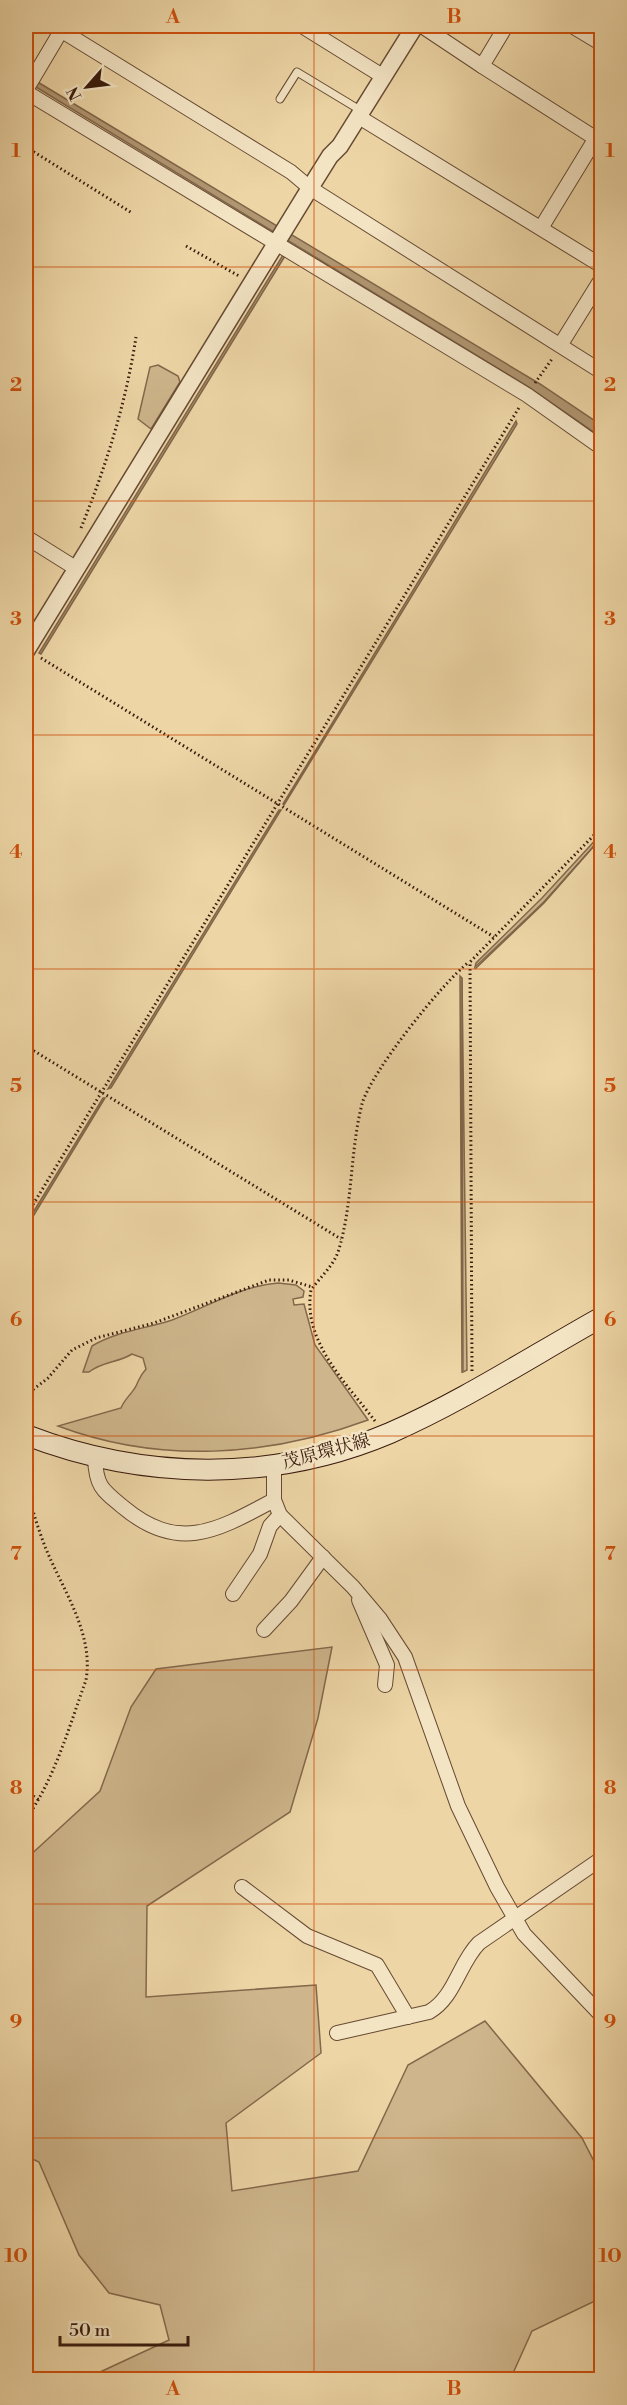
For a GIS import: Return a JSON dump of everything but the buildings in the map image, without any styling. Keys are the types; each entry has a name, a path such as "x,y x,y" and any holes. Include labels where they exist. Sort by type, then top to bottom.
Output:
{"main road":[{"name":"茂原環状線","path":"26,1435 96,1458 183,1470 274,1466 331,1453 385,1435 468,1394 602,1317"}],"street":[{"path":"302,26 384,77"},
{"path":"26,650 310,188 361,114 415,26"},
{"path":"422,26 482,66 598,133 541,228"},
{"path":"482,66 506,26"},
{"path":"573,26 602,44"},
{"path":"602,372 60,27 26,91 527,395 602,448"},
{"path":"361,114 602,266"},
{"path":"561,344 602,278"},
{"path":"26,537 77,569"},
{"path":"96,1458 96,1475 102,1490 139,1520 165,1533 184,1535 212,1531 274,1500"},
{"path":"274,1466 274,1500 280,1515 353,1587 380,1619 405,1657 458,1806 524,1934 602,2016"},
{"path":"233,1594 260,1554 270,1526 280,1515"},
{"path":"264,1630 291,1601 323,1557"},
{"path":"353,1587 387,1665 385,1686"},
{"path":"337,2033 408,2018 429,2012 440,2005 471,1951 602,1859"},
{"path":"242,1887 306,1936 362,1956 377,1965 408,2018"}],"lane":[{"path":"280,99 297,72 361,114"}],"path":[{"path":"26,147 132,213"},
{"path":"186,246 253,284"},
{"path":"80,528 118,423 129,381 136,337"},
{"path":"26,1216 527,395 561,344"},
{"path":"26,650 494,937"},
{"path":"385,1435 328,1359 318,1340 309,1301 313,1287 330,1267 341,1239 354,1145 368,1088 436,995 456,972 470,962 602,827"},
{"path":"468,1394 472,1373 470,962"},
{"path":"26,1046 341,1239"},
{"path":"26,1395 48,1378 72,1350 96,1338 174,1316 269,1280 289,1280 313,1287"},
{"path":"26,1487 45,1547 77,1620 88,1654 86,1680 39,1800 26,1819"},
{"path":"26,1791 39,1800"}],"shaded area":[{"path":"26,75 540,384 601,425 601,437 527,386 26,81"},
{"path":"283,255 285,256 41,654 39,653"},
{"path":"158,365 178,376 180,382 151,429 138,419 150,367"},
{"path":"516,421 517,424 284,805 283,804"},
{"path":"281,810 111,1088 108,1089"},
{"path":"601,834 601,838 544,902 475,967 476,963 542,898"},
{"path":"601,838 544,903 475,969 544,902"},
{"path":"460,976 462,978 462,1373"},
{"path":"462,978 467,1370 463,1372"},
{"path":"105,1098 26,1228 26,1224"},
{"path":"278,1283 296,1285 304,1291 303,1297 293,1299 294,1305 304,1304 315,1345 368,1420 292,1442 213,1451 174,1451 135,1446 96,1438 58,1426 121,1408 146,1369 143,1358 132,1354 89,1372 83,1372 92,1346 121,1334 172,1320 251,1288"},
{"path":"332,1647 318,1718 290,1812 147,1906 146,1997 316,1985 321,2053 226,2123 232,2191 358,2171 408,2065 485,2021 582,2138 601,2175 601,2286 595,2301 532,2331 514,2371 516,2379 85,2379 169,2340 160,2305 109,2293 79,2255 39,2162 26,2156 26,1859 100,1791 131,1707 156,1669"}]}
